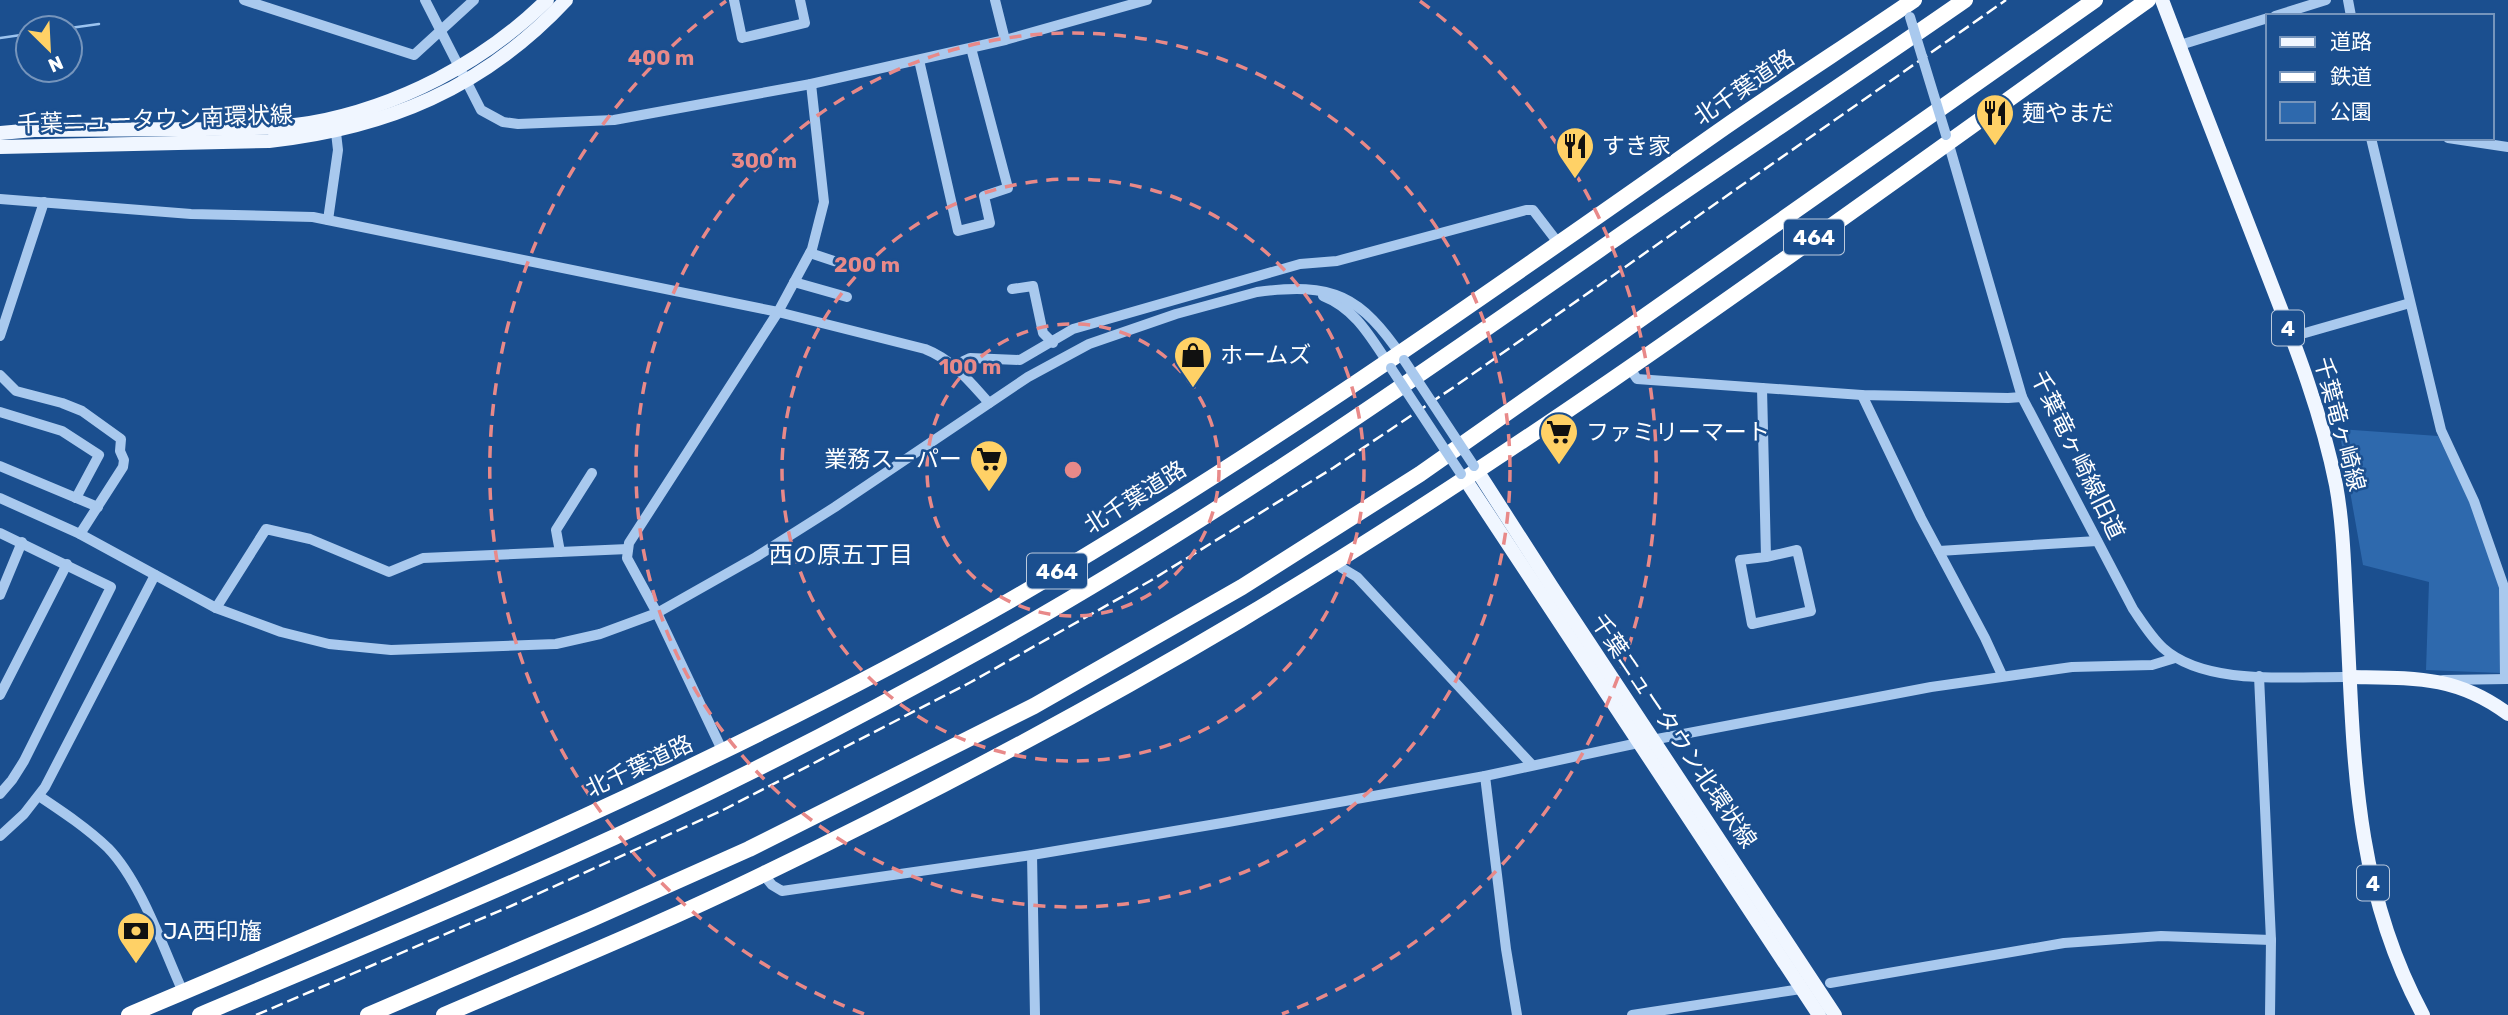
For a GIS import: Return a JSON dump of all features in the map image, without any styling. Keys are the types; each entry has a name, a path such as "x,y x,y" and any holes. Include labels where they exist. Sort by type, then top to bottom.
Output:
{"highway":[{"name":"464","path":"368,1015 749,849 1034,706 1242,587 1420,474 2095,0"},
{"path":"2007,62 2109,0"},
{"name":"464","path":"444,1015 763,874 1053,725 1239,620 1336,560 1629,367 1947,139 2148,0"},
{"name":"464","path":"200,1015 568,858 669,811 836,729 993,644 1209,516 1324,440 1961,2"},
{"name":"北千葉道路","path":"129,1015 534,841 723,752 911,655 1012,599 1395,361 1762,101 1909,5"}],"main road":[{"name":"千葉ニュータウン南環状線","path":"0,147 269,141 335,125 384,119 442,94 461,74 547,0"},
{"name":"千葉ニュータウン南環状線","path":"461,74 514,49 545,23 566,0"},
{"name":"千葉竜ヶ崎線","path":"2162,0 2313,398 2336,486 2344,555 2351,677"},
{"name":"千葉ニュータウン南環状線","path":"0,133 34,130 270,128 309,123 335,125"},
{"name":"千葉ニュータウン北環状線","path":"1469,473 1645,741 1818,1015"},
{"path":"2351,677 2437,680 2475,695 2508,714"},
{"name":"4","path":"2351,677 2356,777 2361,826 2370,871 2382,919 2398,964 2423,1015"},
{"name":"千葉ニュータウン北環状線","path":"1645,741 1835,1015"}],"street":[{"path":"244,0 414,55 474,0"},
{"path":"425,0 481,110 503,122 518,124 614,120 811,84 1005,40 1147,0"},
{"path":"734,0 742,38 805,23 800,0"},
{"path":"995,0 1005,40"},
{"path":"2281,14 2326,0"},
{"name":"千葉竜ヶ崎線旧道","path":"1909,5 2022,397 2133,609 2162,647 2175,657 2209,673 2351,677"},
{"path":"2180,45 2266,19"},
{"path":"919,60 958,231 990,223 984,196 1009,188 971,48"},
{"path":"723,752 657,613 627,558 628,549 629,543 778,312 810,253 824,202 811,84"},
{"path":"328,220 338,150 335,125"},
{"path":"2371,140 2441,430 2474,501 2504,587 2506,679 2437,680"},
{"path":"2463,140 2508,146"},
{"path":"0,199 191,214 313,217 778,312 942,355 955,365 989,403"},
{"path":"0,336 44,202"},
{"path":"955,365 970,358 1020,360 1073,329 1300,264 1337,261 1525,210 1533,210 1559,244"},
{"path":"810,253 846,265"},
{"path":"794,282 847,297"},
{"path":"1013,289 1033,286 1043,333 1053,343"},
{"path":"0,498 80,534 216,608 249,622 305,639 358,648 391,650 556,644 600,634 657,613 783,541 1060,358 1117,333 1257,292 1300,289 1329,299 1362,324 1395,361 1469,473"},
{"path":"2291,337 2410,303"},
{"path":"1629,367 1637,379 1862,395 2022,397"},
{"path":"0,375 16,391 62,402 82,411 121,439 120,451 124,463 80,534"},
{"path":"1762,388 1766,557"},
{"path":"1862,395 2002,675"},
{"path":"0,412 62,431 99,455 76,498"},
{"path":"0,466 98,507"},
{"path":"561,552 556,530 592,473"},
{"path":"216,608 266,529 310,539 389,572 423,558 628,549"},
{"path":"0,533 111,587 23,761 0,794"},
{"path":"1939,551 2097,541"},
{"path":"0,595 22,542"},
{"path":"1797,550 1811,611 1752,624 1740,560 1766,557 1797,550"},
{"path":"1336,560 1342,568 1357,577 1532,765"},
{"path":"0,695 67,564"},
{"path":"0,836 39,796 155,575"},
{"path":"763,874 772,885 782,891 1032,855 1485,776 1645,741 2002,675 2072,667 2152,665 2175,657"},
{"path":"2259,676 2271,940 2270,1015"},
{"path":"1485,776 1517,1015"},
{"path":"39,796 88,831 124,867 183,992"},
{"path":"1032,855 1035,1015"},
{"path":"1830,984 2064,943 2161,936 2271,940"},
{"path":"1632,1015 1801,989"}],"green space":[{"path":"2339,429 2438,436 2470,502 2500,588 2501,673 2426,670 2429,582 2363,565"}],"waterway":[{"path":"84,26 99,24"},
{"path":"0,38 14,36"}],"railway":[{"path":"256,1015 511,906 723,810 971,682 1150,581 1333,468 1454,387 2006,0"}],"place":[{"name":"麺やまだ","path":"1995,147"},
{"name":"すき家","path":"1575,180"},
{"name":"ホームズ","path":"1193,389"},
{"name":"ファミリーマート","path":"1559,466"},
{"name":"業務スーパー","path":"989,493"},
{"name":"JA西印旛","path":"136,965"}],"district":[{"name":"西の原五丁目","path":"841,555"}]}
